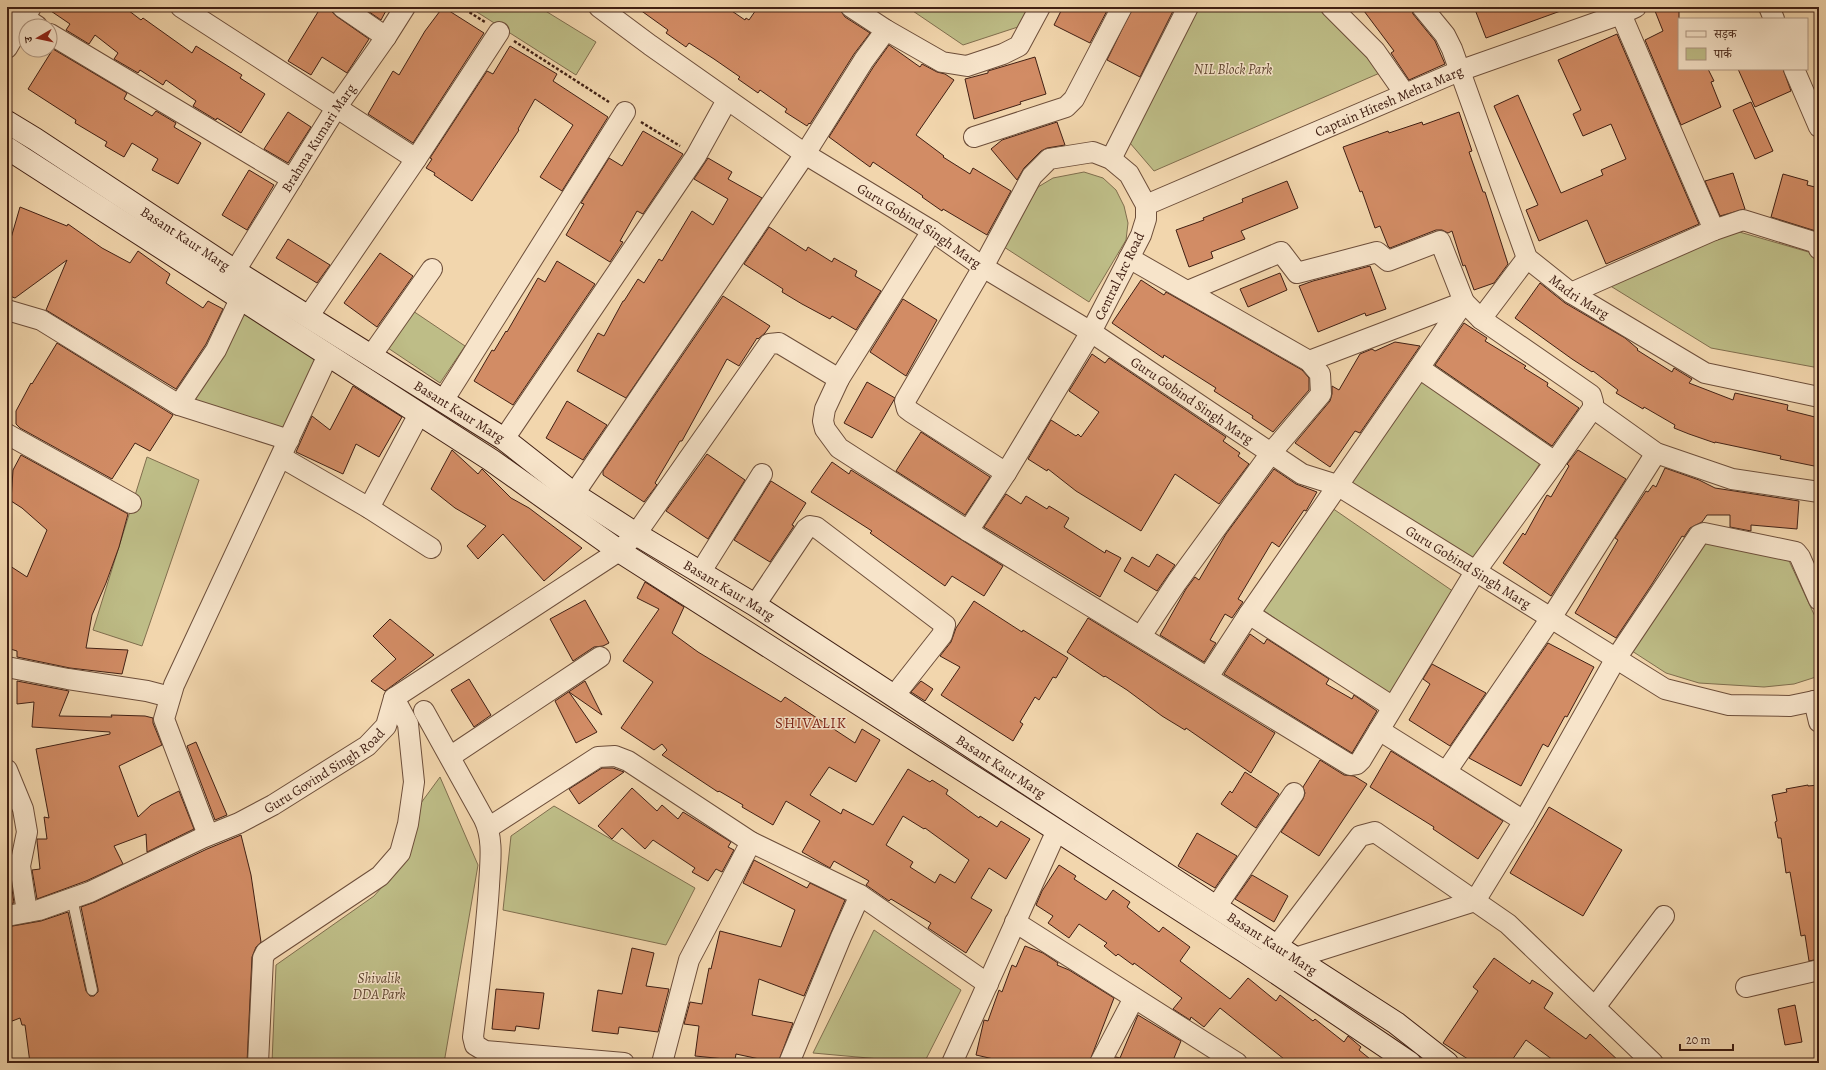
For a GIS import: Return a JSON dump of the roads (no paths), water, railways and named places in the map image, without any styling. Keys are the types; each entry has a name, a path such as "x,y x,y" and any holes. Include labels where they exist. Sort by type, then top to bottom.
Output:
{"main road":[{"name":"Basant Kaur Marg","path":"10,132 35,139 235,271 504,440 574,494 700,573 755,604 1216,907 1396,1022 1447,1063"},
{"name":"Basant Kaur Marg","path":"7,148 241,297 491,460 619,551 1057,830 1269,968 1410,1063"}],"street":[{"path":"181,7 416,159"},
{"path":"342,7 386,37"},
{"name":"Brahma Kumari Marg","path":"235,271 336,108 386,37 405,7"},
{"path":"851,7 886,30 942,62 967,66 1004,54 1019,46 1040,7"},
{"path":"974,137 1070,104 1096,60 1122,7"},
{"path":"1111,159 1188,7"},
{"path":"1331,7 1375,51 1405,94"},
{"path":"1422,7 1444,35 1452,49 1527,258 1481,319"},
{"path":"1768,7 1774,18"},
{"path":"1631,9 1714,230"},
{"name":"Captain Hitesh Mehta Marg","path":"1146,205 1459,71 1631,9"},
{"name":"Guru Gobind Singh Marg","path":"609,10 727,100 805,154 932,231 983,267 1091,332 1302,474 1337,485 1551,618 1615,660 1665,689 1728,705 1790,706 1816,700"},
{"path":"7,48 25,15"},
{"path":"574,494 805,154 864,60 886,30"},
{"path":"308,317 416,159 499,32"},
{"path":"58,39 292,179"},
{"path":"1794,70 1819,126"},
{"path":"504,440 696,156 727,100"},
{"path":"443,401 626,112"},
{"path":"1006,473 911,412 907,409 905,401 983,267 1032,176 1049,159 1093,152 1111,159 1129,174 1146,205"},
{"name":"Central Arc Road","path":"968,531 1006,473 1091,332 1141,235 1146,219 1146,205"},
{"path":"1571,292 1737,221 1749,221 1817,243 1819,249"},
{"path":"932,231 840,379 823,415 825,429 830,438 839,448 849,455 968,531 1350,765 1357,764 1361,760 1475,572 1593,408 1591,395 1585,389 1481,319 1464,302 1440,241 1388,261 1377,252 1297,273 1281,252 1188,291"},
{"path":"1129,258 1309,361 1320,374 1321,394 1271,453 1177,582 1141,636"},
{"name":"Madri Marg","path":"1527,258 1571,292 1705,374 1819,397"},
{"path":"371,356 432,269"},
{"path":"179,405 216,350 241,297"},
{"path":"1309,361 1464,302"},
{"path":"1208,677 1337,485 1464,302"},
{"path":"7,310 41,320 179,405 285,449 369,508 431,548"},
{"path":"258,1063 263,958 266,952 380,876 400,854 408,824 414,782 408,724 394,698 619,551 636,534 769,344 779,342 840,379"},
{"path":"208,835 164,719 174,685 328,355"},
{"path":"1418,368 1555,462"},
{"path":"1593,408 1656,453 1732,479 1819,492"},
{"path":"369,508 419,414"},
{"path":"7,434 131,503"},
{"path":"1446,772 1551,618 1656,453"},
{"path":"700,573 762,474"},
{"path":"755,604 806,529 810,526 816,527 946,625 942,635 894,696"},
{"path":"1269,968 1295,958 1475,901 1524,821 1615,660 1700,535 1704,533 1796,552 1800,557 1819,600"},
{"path":"1249,614 1393,707"},
{"path":"451,756 600,657"},
{"path":"7,666 68,679 147,691 170,697"},
{"name":"Guru Govind Singh Road","path":"7,916 39,910 107,884 208,835 240,823 273,805 367,746 386,726 394,698"},
{"path":"1816,700 1819,722"},
{"path":"424,711 451,756 488,828 490,856 487,922 472,1038 474,1044 485,1051 624,1063"},
{"path":"1379,730 1524,821"},
{"path":"488,828 598,757 615,756 628,761 751,842 860,894 988,984"},
{"path":"7,770 23,809 27,832 20,866 27,912"},
{"path":"1216,907 1294,793"},
{"path":"952,1063 1057,830"},
{"path":"1269,968 1276,946 1360,836 1375,832 1508,924 1653,1063"},
{"path":"662,1063 689,960 751,842"},
{"path":"789,1063 841,936 860,894"},
{"path":"1594,1007 1664,916"},
{"path":"1015,922 1237,1063"},
{"path":"1746,986 1819,970"},
{"path":"1100,1063 1134,998"}],"lane":[{"path":"72,898 92,990"}],"district":[{"name":"SHIVALIK","path":"811,723"}],"park label":[{"name":"NIL Block Park","path":"1233,69"},
{"name":"Shivalik DDA Park","path":"379,986"}]}
